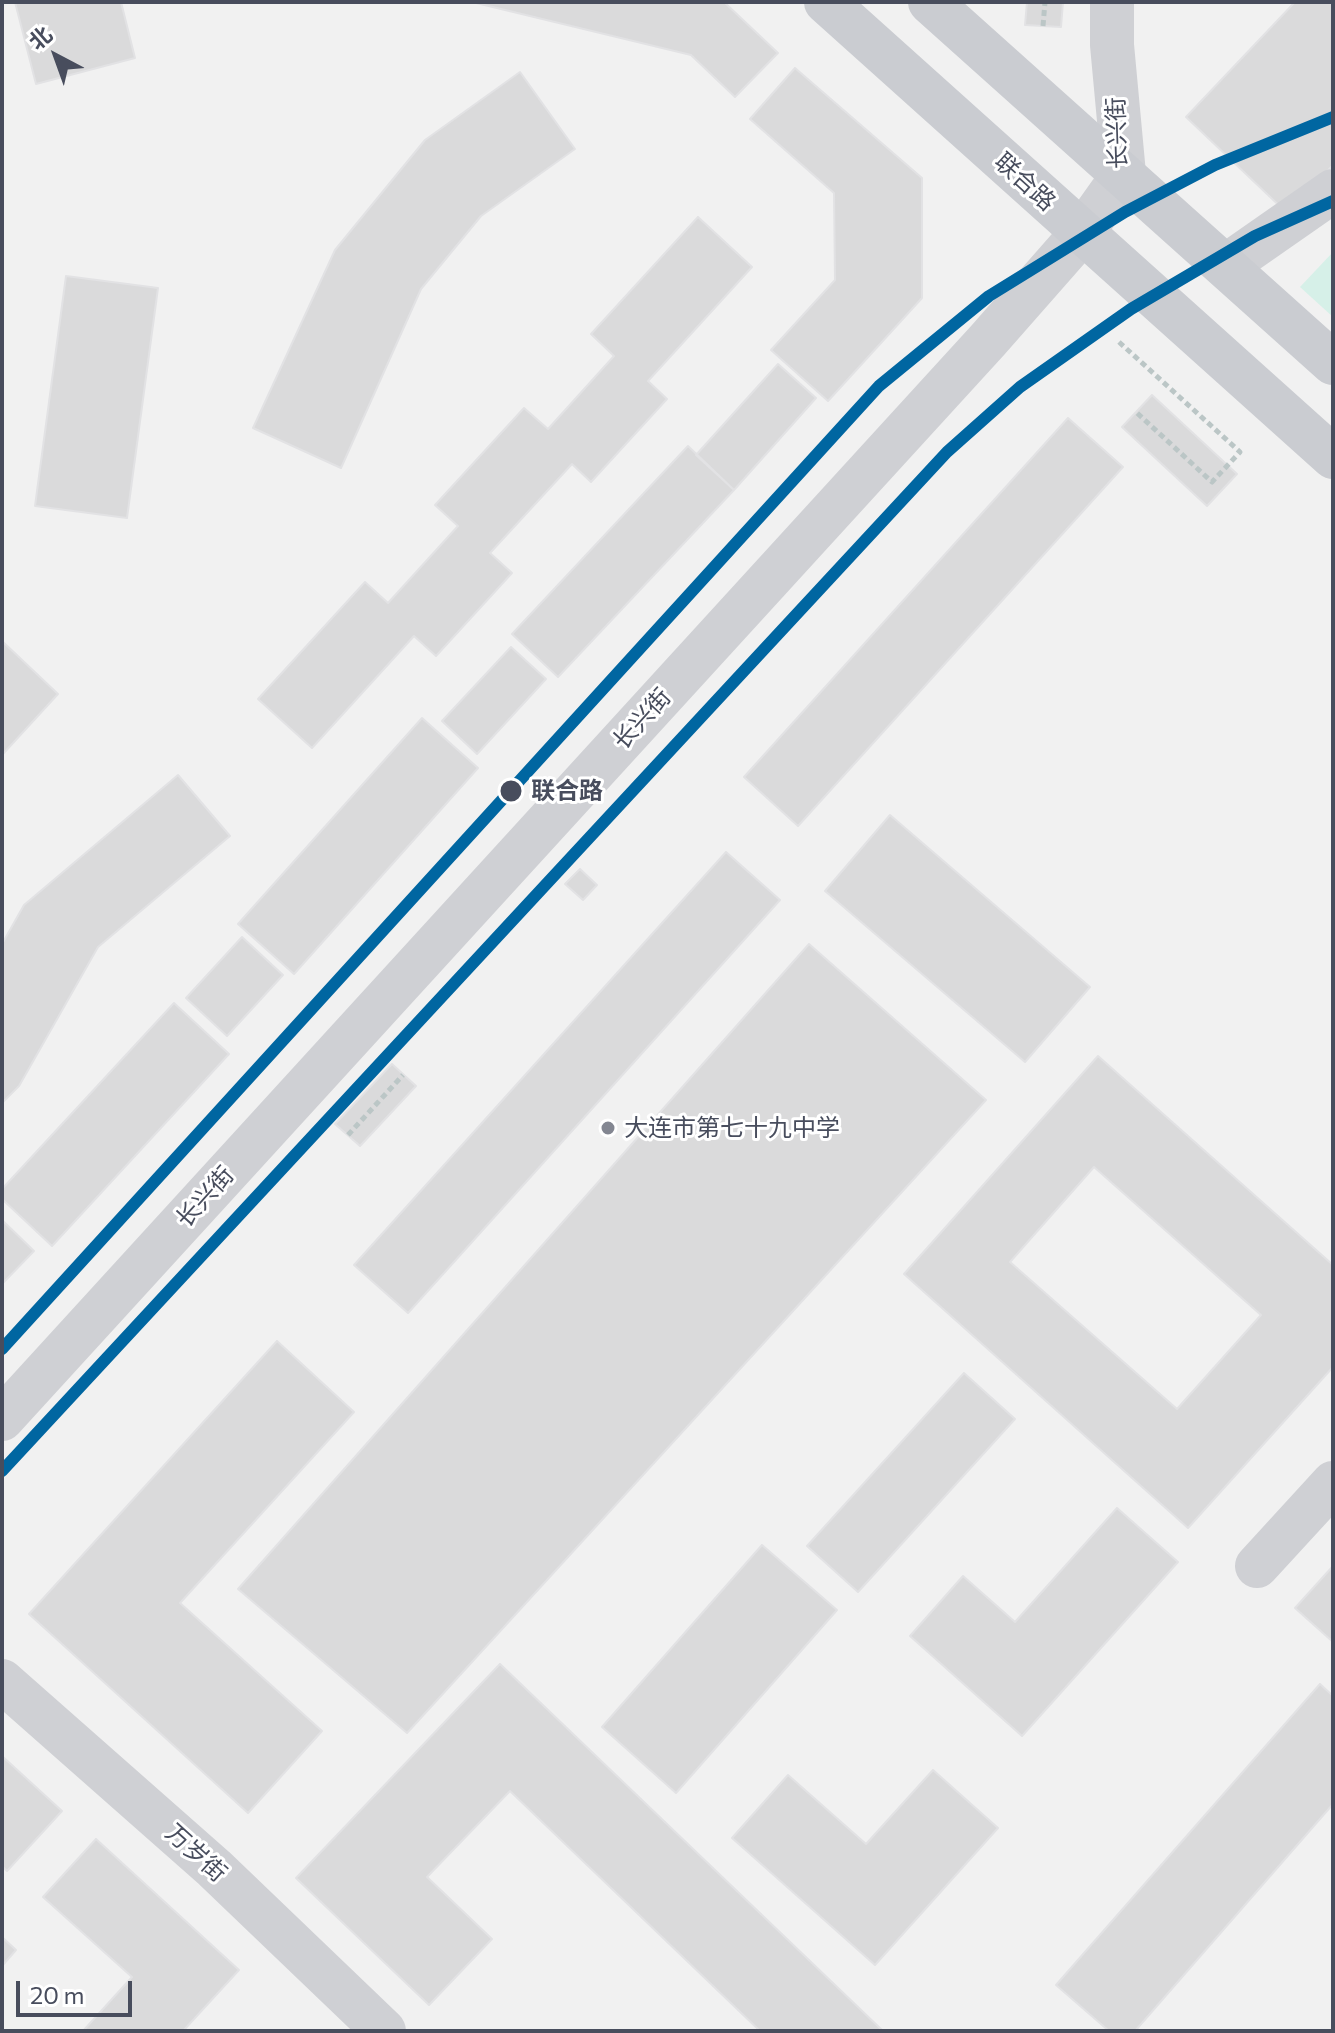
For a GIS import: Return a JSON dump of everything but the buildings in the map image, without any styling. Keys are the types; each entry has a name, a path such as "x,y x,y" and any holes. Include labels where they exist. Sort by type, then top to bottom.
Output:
{"main road":[{"name":"联合路","path":"826,2 1333,457"},
{"path":"930,2 1333,363"}],"street":[{"name":"长兴街","path":"2,1419 967,364 1082,233 1124,174 1112,45 1112,2"},
{"path":"1227,265 1333,191"},
{"path":"1257,1566 1333,1483"},
{"name":"万岁街","path":"2,1681 214,1868 384,2031"}],"path":[{"path":"1043,26 1045,2"},
{"path":"1119,342 1240,452 1212,482 1136,412"},
{"path":"348,1135 403,1075"}],"green space":[{"path":"1333,252 1333,317 1300,287"}],"transit line":[{"path":"2,1349 879,386 989,296 1125,212 1215,165 1333,117"},
{"path":"2,1471 947,452 1020,387 1131,309 1255,236 1333,201"}],"place":[{"name":"联合路","path":"511,791"},
{"name":"大连市第七十九中学","path":"608,1128"}]}
